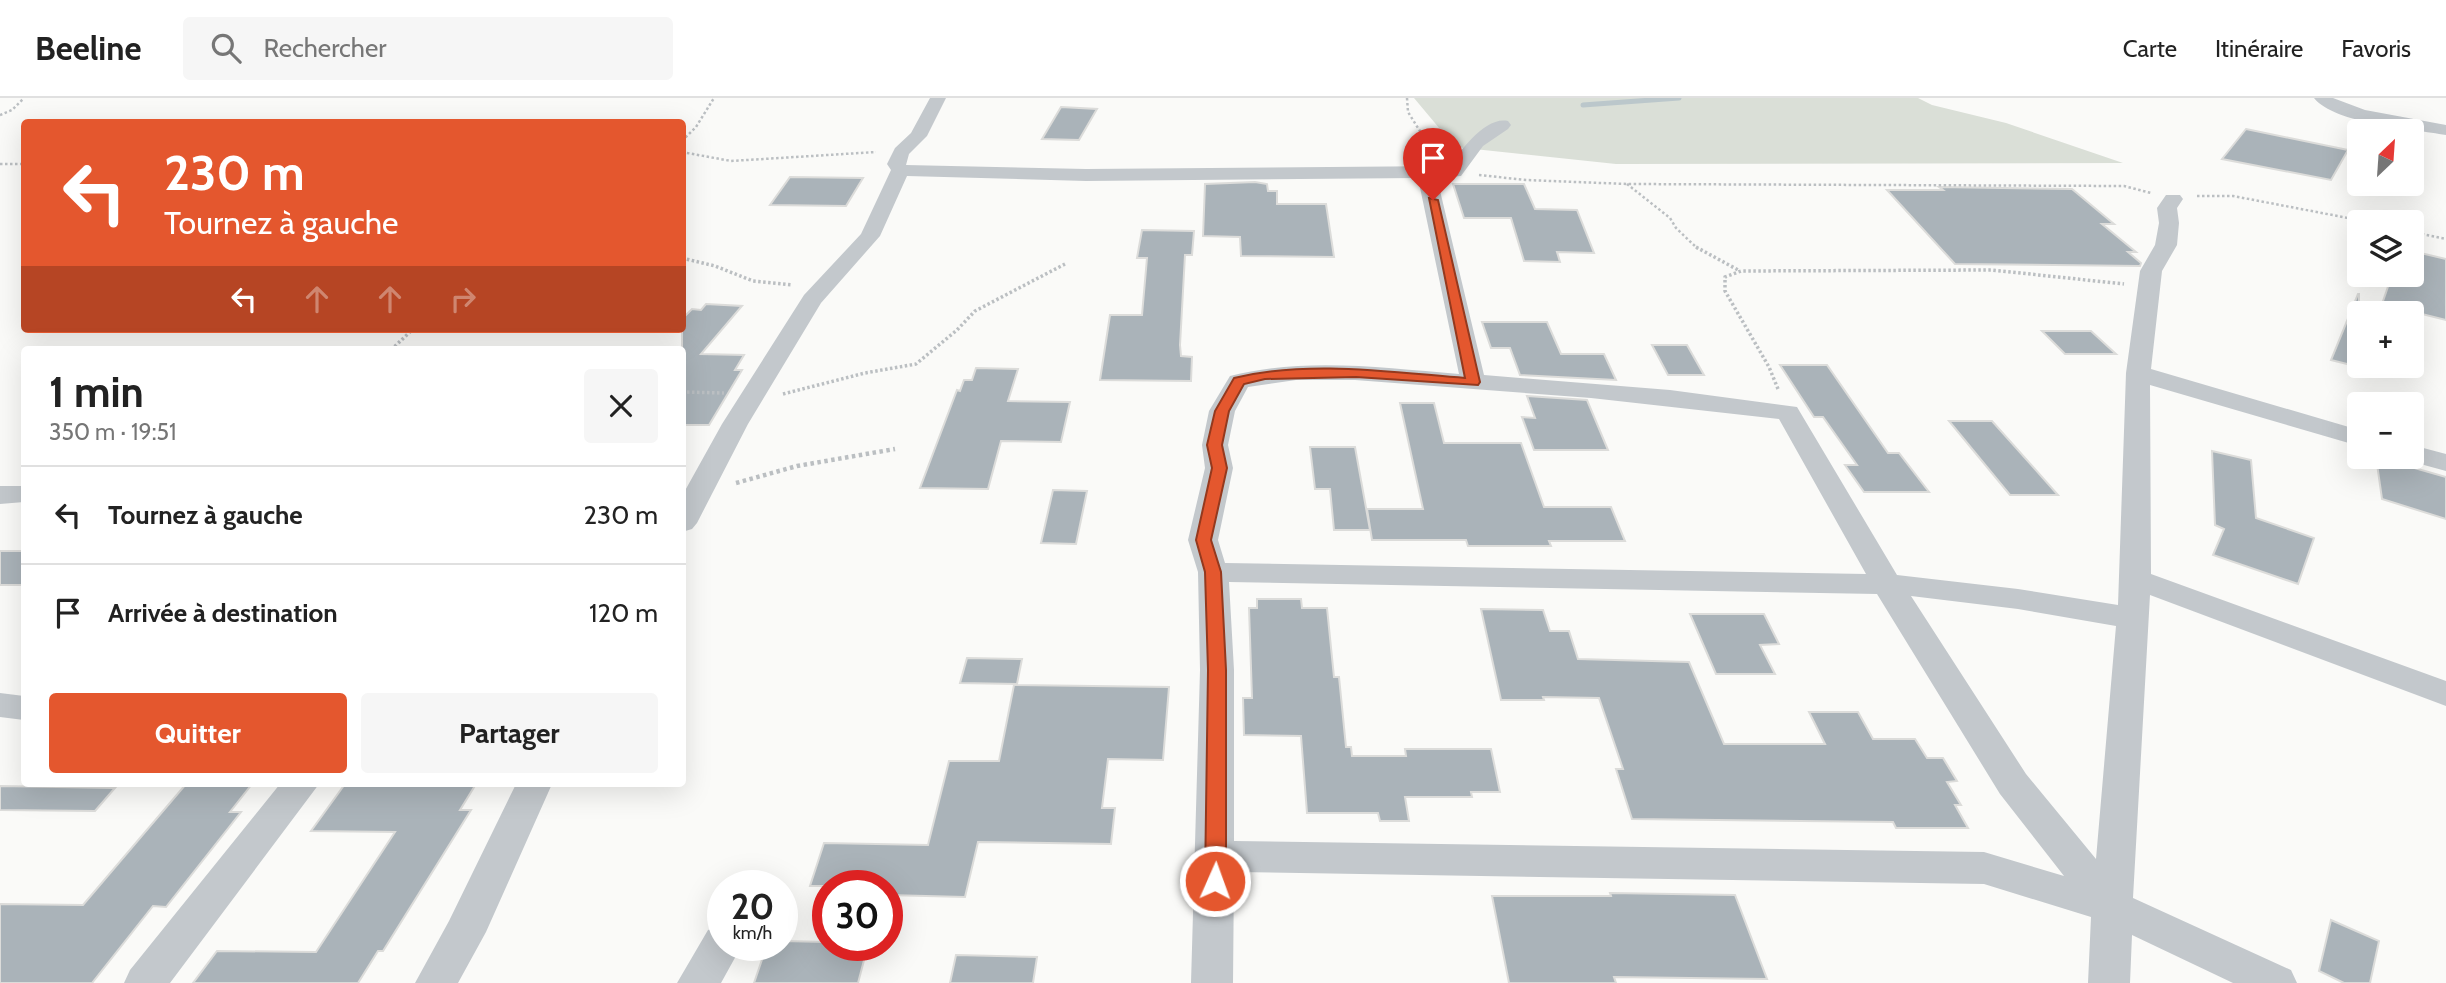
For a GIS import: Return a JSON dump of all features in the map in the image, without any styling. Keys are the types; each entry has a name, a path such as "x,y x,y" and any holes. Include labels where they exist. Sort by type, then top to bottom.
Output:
{"street":[{"path":"687,514 735,424 821,288 870,236 900,161 918,136 938,98"},
{"path":"2322,98 2329,104 2354,112 2446,130"},
{"path":"900,161 1086,174 1454,173 1477,142 1502,125"},
{"path":"1426,173 1473,382"},
{"path":"2109,983 2136,579 2138,373 2151,271 2166,245 2169,223 2167,208 2173,199"},
{"path":"1212,983 1217,670 1213,572 1203,540 1219,468 1215,445 1222,411 1239,381 1265,375 1356,373 1642,394 1788,413 1888,584 2013,785 2112,907"},
{"path":"2138,373 2347,434"},
{"path":"2424,457 2446,463"},
{"path":"0,495 21,495"},
{"path":"1213,572 1888,584 2018,599 2133,618"},
{"path":"2136,579 2446,694"},
{"path":"145,983 299,787"},
{"path":"436,983 464,932 533,787"},
{"path":"1216,856 1984,868 2112,907 2276,983"},
{"path":"698,983 711,961"}],"path":[{"path":"0,115 12,110 24,98"},
{"path":"686,137 715,98"},
{"path":"1407,98 1408,113 1420,133 1454,173 1526,180 1627,184 2124,186 2173,199 2202,195 2233,196 2347,218"},
{"path":"686,153 731,161 900,161"},
{"path":"0,164 21,164"},
{"path":"1627,184 1670,218 1676,228 1698,249 1741,271"},
{"path":"2424,235 2446,240"},
{"path":"686,259 715,266 752,281 821,288"},
{"path":"686,392 753,398 916,364 957,330 975,311 1065,264"},
{"path":"1788,413 1769,367 1725,291 1725,277 1741,271 1992,270 2106,280 2148,289"},
{"path":"395,346 409,333"},
{"path":"687,514 743,480 797,466 895,449"}],"shaded area":[{"path":"1414,98 1918,98 1932,105 2006,123 2123,163 1616,164 1455,147"}],"building":[{"path":"1061,107 1097,109 1079,140 1042,139"},
{"path":"2246,129 2347,150 2331,180 2222,159"},
{"path":"790,177 863,178 846,206 770,205"},
{"path":"1205,184 1267,184 1268,191 1277,191 1277,204 1326,204 1334,257 1241,256 1240,237 1203,236"},
{"path":"1453,184 1524,184 1535,209 1577,210 1594,253 1557,252 1560,262 1524,261 1511,218 1464,218"},
{"path":"1939,187 2072,189 2114,224 2102,224 2136,252 2128,252 2141,263 2140,266 1955,264 1887,190 1943,190"},
{"path":"1142,230 1194,231 1192,255 1185,255 1180,345 1181,356 1192,357 1191,381 1100,380 1110,315 1142,315 1147,258 1137,258"},
{"path":"2424,254 2446,259 2446,320 2424,314 2424,301 2383,301 2388,287 2424,287"},
{"path":"706,304 742,306 701,354 744,355 735,370 742,370 709,425 686,425 686,346 682,346 682,333 686,333 686,315 692,309 701,310"},
{"path":"2347,321 2347,364 2331,360"},
{"path":"1482,322 1547,322 1561,354 1604,354 1616,380 1520,375 1510,348 1491,348"},
{"path":"2042,331 2091,331 2116,354 2065,354"},
{"path":"1652,345 1687,345 1704,375 1668,375"},
{"path":"1780,365 1827,365 1888,453 1899,453 1929,492 1864,492 1845,465 1857,465 1823,417 1814,417"},
{"path":"976,368 1018,369 1008,401 1070,402 1061,442 1001,441 988,489 920,488 957,390 960,391 964,380 972,380"},
{"path":"1527,396 1587,400 1608,450 1534,450 1522,417 1535,418"},
{"path":"1400,403 1434,403 1444,443 1521,443 1544,507 1611,507 1625,541 1549,541 1551,546 1468,546 1466,540 1372,540 1367,509 1423,509"},
{"path":"1949,421 1992,421 2058,495 2010,495"},
{"path":"1310,447 1355,447 1370,530 1334,530 1330,489 1315,489"},
{"path":"2212,451 2251,460 2256,518 2314,538 2298,584 2213,555 2224,529 2215,525"},
{"path":"2378,469 2418,469 2446,477 2446,519 2382,499"},
{"path":"1053,490 1087,491 1076,544 1041,543"},
{"path":"0,551 21,551 21,585 0,585"},
{"path":"1257,599 1301,599 1302,608 1327,608 1334,677 1339,677 1346,747 1351,747 1352,756 1406,756 1405,749 1491,749 1500,792 1471,792 1472,797 1405,797 1409,821 1380,821 1378,813 1307,813 1301,736 1244,735 1243,698 1252,698 1249,608 1257,608"},
{"path":"1481,609 1543,610 1550,631 1569,631 1578,659 1689,662 1724,744 1825,744 1809,712 1858,712 1873,739 1915,739 1927,758 1943,758 1957,781 1947,782 1961,805 1955,805 1968,828 1896,828 1893,822 1632,819 1616,769 1623,769 1599,698 1543,697 1544,700 1501,700"},
{"path":"1690,614 1764,614 1779,644 1760,645 1775,674 1716,674"},
{"path":"967,658 1022,659 1017,684 960,683"},
{"path":"1014,685 1169,687 1163,760 1108,759 1102,808 1115,808 1111,844 978,842 965,897 903,895 903,870 815,870 824,843 928,845 949,761 999,761"},
{"path":"0,786 115,788 95,811 0,810"},
{"path":"183,787 250,787 230,812 241,812 166,907 153,906 92,983 0,983 0,904 83,905"},
{"path":"343,787 474,787 460,810 471,810 383,951 378,951 358,983 193,983 217,951 316,952 395,832 311,831"},
{"path":"1610,893 1735,895 1767,979 1614,977 1616,983 1509,983 1492,896 1611,896"},
{"path":"2331,920 2379,941 2370,983 2344,983 2319,971"},
{"path":"798,941 812,942 812,961 864,961 858,983 754,983 762,961 798,961"},
{"path":"956,955 1037,957 1033,983 950,983"}],"waterway":[{"path":"1583,105 1679,98"}],"route":[{"path":"1215,881 1217,670 1213,572 1203,540 1214,501 1219,468 1215,445 1222,411 1239,381 1265,375 1356,373 1473,382 1433,200"}]}
